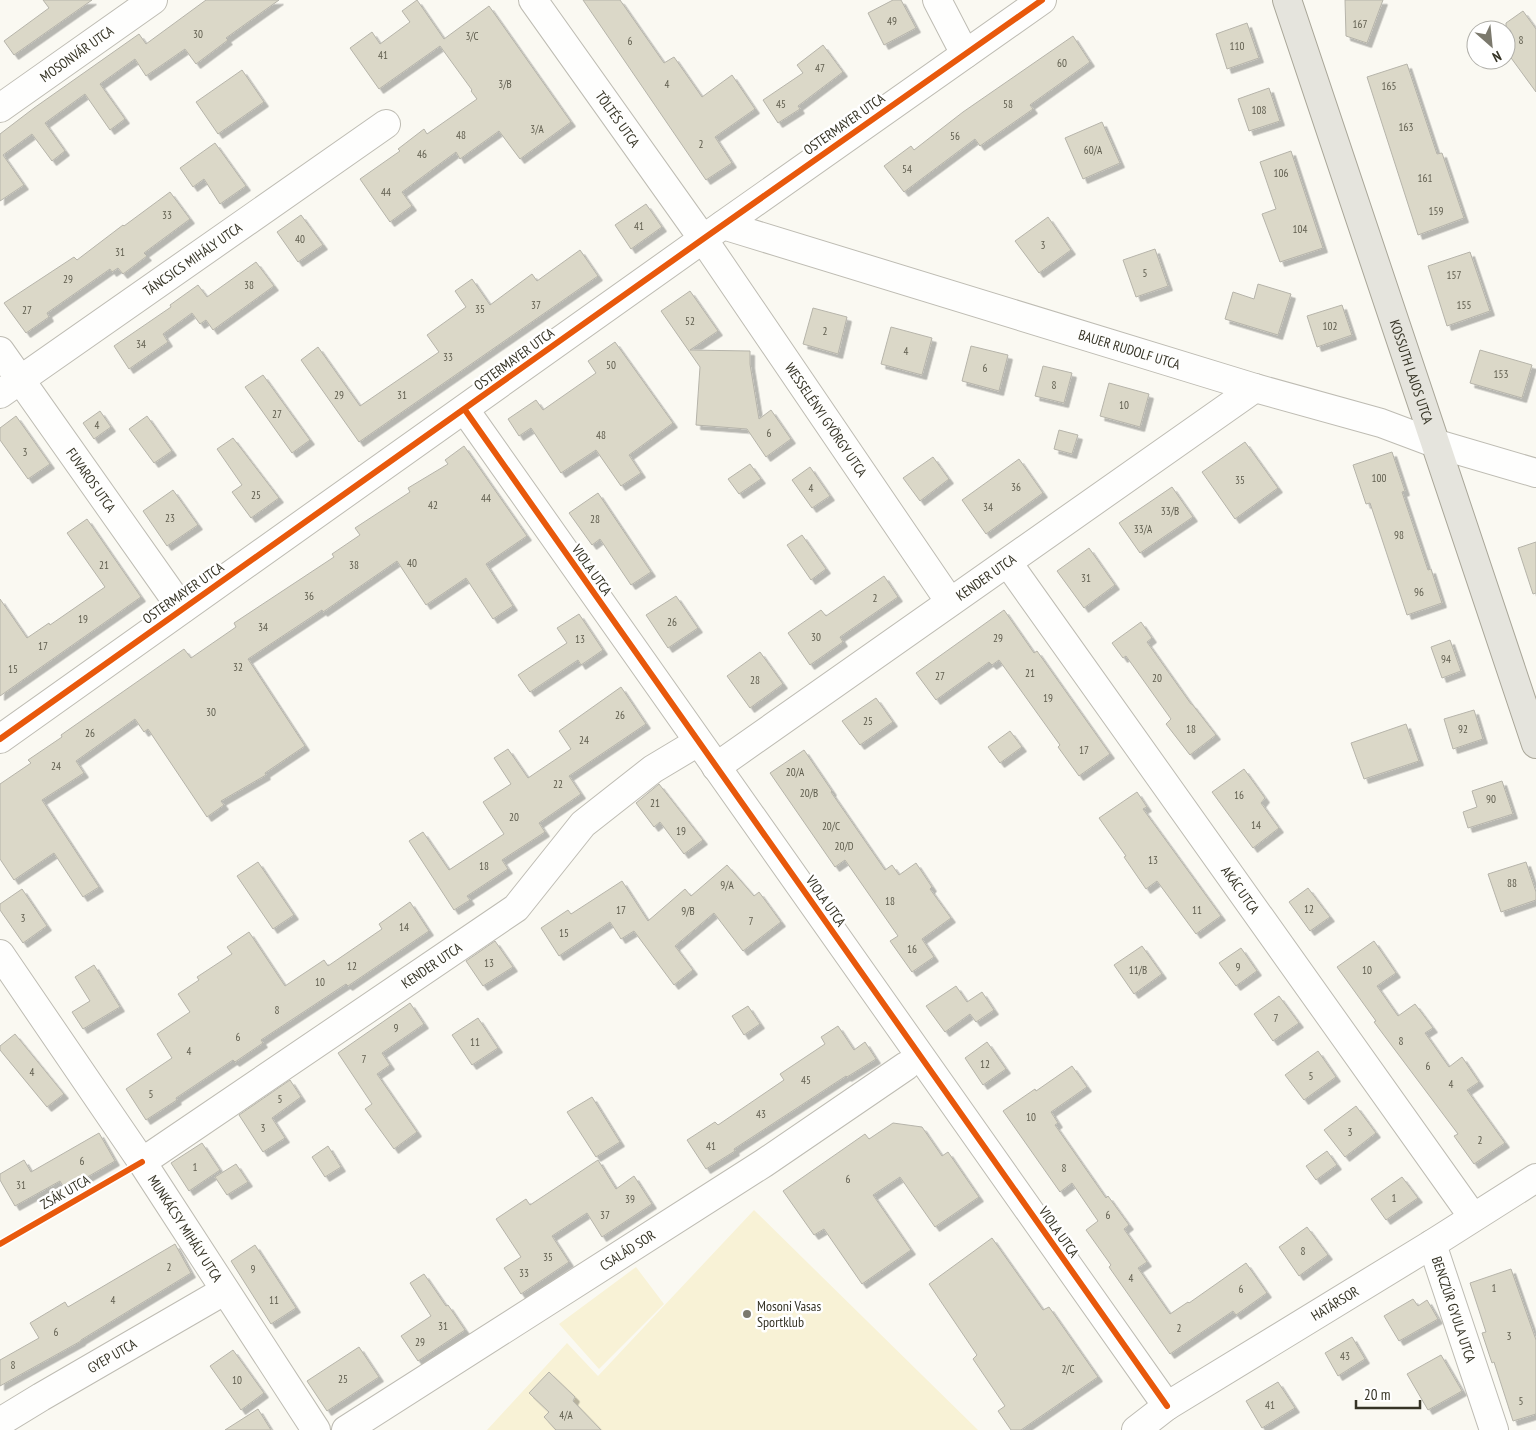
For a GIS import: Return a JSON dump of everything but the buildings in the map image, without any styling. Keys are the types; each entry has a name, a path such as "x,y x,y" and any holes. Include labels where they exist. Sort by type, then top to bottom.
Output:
{"main road":[{"name":"KOSSUTH LAJOS UTCA","path":"1287,0 1536,744"}],"street":[{"name":"MOSONVÁR UTCA","path":"0,108 153,0"},
{"name":"TÖLTÉS UTCA","path":"533,0 713,232"},
{"path":"937,0 965,54"},
{"name":"OSTERMAYER UTCA","path":"0,739 1042,0"},
{"name":"TÁNCSICS MIHÁLY UTCA","path":"10,387 386,124"},
{"name":"BAUER RUDOLF UTCA","path":"713,232 1382,423 1437,444 1536,474"},
{"name":"WESSELÉNYI GYÖRGY UTCA","path":"713,232 950,602"},
{"name":"FUVAROS UTCA","path":"0,351 10,387 182,609"},
{"name":"KENDER UTCA","path":"716,766 1255,388"},
{"name":"VIOLA UTCA","path":"465,410 1167,1406"},
{"name":"AKÁC UTCA","path":"1008,562 1473,1217"},
{"name":"KENDER UTCA","path":"142,1162 516,908 583,824 653,769 698,742"},
{"name":"MUNKÁCSY MIHÁLY UTCA","path":"0,954 142,1162 224,1292 316,1430"},
{"name":"CSALÁD SOR","path":"346,1430 756,1168 906,1066"},
{"name":"HATÁRSOR","path":"1136,1430 1167,1406 1536,1178"},
{"name":"BENCZÚR GYULA UTCA","path":"1432,1244 1494,1430"},
{"name":"GYEP UTCA","path":"0,1422 224,1292"}],"shaded area":[{"name":"Mosoni Vasas Sportklub","path":"754,1210 978,1430 487,1430 567,1343 598,1376"},
{"path":"636,1267 664,1304 599,1369 559,1324"}],"cycle path":[{"path":"0,739 1042,0"},
{"path":"465,410 1167,1406"},
{"name":"ZSÁK UTCA","path":"0,1244 142,1162"}],"place":[{"name":"Mosoni Vasas Sportklub","path":"747,1314"}]}
